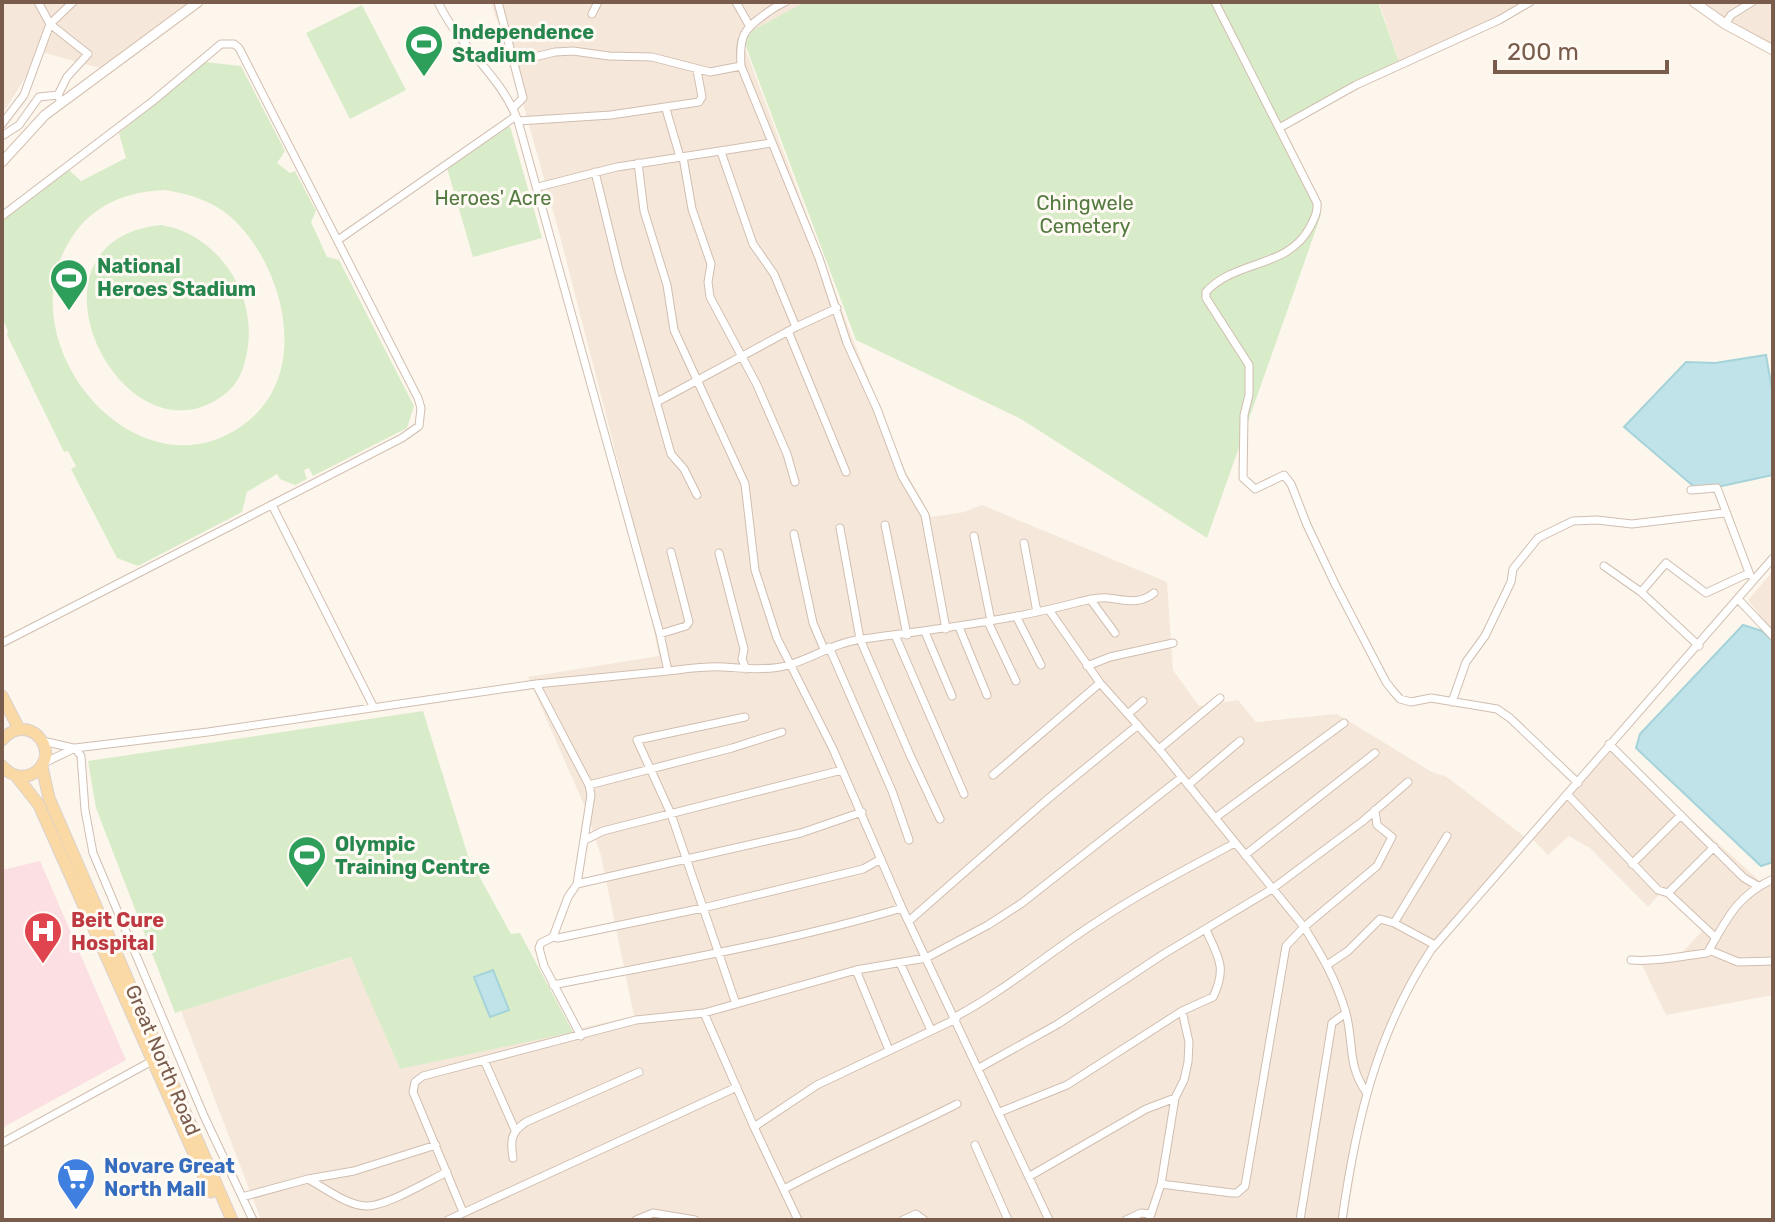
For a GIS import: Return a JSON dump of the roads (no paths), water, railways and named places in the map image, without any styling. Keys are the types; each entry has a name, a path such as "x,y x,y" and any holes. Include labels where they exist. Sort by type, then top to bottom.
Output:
{"main road":[{"path":"2,696 19,729"},
{"path":"2,737 19,729 33,731 43,741"},
{"name":"Great North Road","path":"43,741 46,754 43,765 49,798 232,1220"},
{"path":"8,772 31,775 43,765"},
{"name":"Great North Road","path":"8,772 39,805 224,1220"}],"street":[{"path":"38,2 50,24 88,54 67,77 59,98"},
{"path":"2,124 24,95 50,24 73,2"},
{"path":"2,162 59,98 198,2"},
{"path":"438,2 452,26 501,86 516,115 668,671"},
{"path":"338,240 516,115 523,98 498,2"},
{"path":"592,14 598,2"},
{"path":"736,2 749,25"},
{"path":"785,2 749,25 741,43 741,66 819,258 847,343 902,476 925,515 946,629"},
{"path":"1215,2 1281,127 1318,209 1306,235 1284,255 1250,265 1206,292 1206,298 1249,365 1243,478 1255,489 1284,475 1291,484 1336,586 1386,682 1400,699 1411,702 1431,698 1500,711 1578,783"},
{"path":"1281,127 1356,85 1499,20 1530,2"},
{"path":"1694,2 1725,24 1773,50"},
{"path":"1725,24 1731,15 1752,2"},
{"path":"2,216 228,42 239,48 338,240 418,398 421,418 419,426 402,438 2,643"},
{"path":"514,62 573,51 652,57 710,72 741,66"},
{"path":"516,115 666,109 701,100 697,70"},
{"path":"3,134 19,125 39,97 59,98"},
{"path":"666,109 682,157 692,209 711,264 708,282 710,297 743,356 787,454 795,482"},
{"path":"538,187 638,163 771,143"},
{"path":"721,152 753,244 774,274 846,472"},
{"path":"638,163 644,211 667,285 670,318 745,484 755,570 769,618 862,812 902,908 1049,1220"},
{"path":"595,172 671,454 684,469 697,495"},
{"path":"657,402 837,308"},
{"path":"1691,490 1717,488 1751,577"},
{"path":"272,505 373,706"},
{"path":"1452,702 1466,662 1485,636 1511,582 1513,569 1538,538 1573,521 1632,524 1724,513"},
{"path":"885,525 907,635"},
{"path":"840,528 860,639 940,819"},
{"path":"794,534 813,623 892,791 909,840"},
{"path":"974,536 989,621 1016,681"},
{"path":"1024,543 1037,612"},
{"path":"660,634 686,626 689,622 671,552"},
{"path":"719,553 744,649 742,659 746,669"},
{"path":"1342,1220 1350,1163 1366,1092 1392,1019 1413,978 1435,945 1486,884 1699,646 1738,599 1751,577 1773,558"},
{"path":"1641,592 1666,563 1706,593 1751,577"},
{"path":"1604,566 1641,592 1699,646"},
{"path":"43,741 75,748 208,732 536,684 708,667 746,669 789,664 826,648 860,639 959,627 1090,599 1105,597 1142,601 1154,593"},
{"path":"1090,599 1115,633"},
{"path":"1738,599 1773,636"},
{"path":"1049,610 1100,683 1159,749 1304,927 1336,981 1346,1013 1355,1076 1366,1092"},
{"path":"1016,616 1041,665"},
{"path":"959,627 987,695"},
{"path":"925,632 952,696"},
{"path":"895,635 964,794"},
{"path":"1087,666 1110,657 1173,643"},
{"path":"993,775 1100,683"},
{"path":"536,684 589,785 591,795 587,839 577,884 568,897 553,937"},
{"path":"1159,749 1220,698"},
{"path":"1128,714 1143,701"},
{"path":"736,1004 671,814 637,740 745,717"},
{"path":"1215,818 1344,723"},
{"path":"910,920 1038,807 1138,725"},
{"path":"589,785 782,732"},
{"path":"463,1212 413,1092 415,1082 429,1073 636,1020 704,1013 856,970 926,958 1022,903 1240,741"},
{"path":"1609,744 1744,878 1758,886"},
{"path":"43,765 75,748"},
{"path":"75,748 81,756 85,810 93,853 134,955 253,1220"},
{"path":"1245,855 1375,753"},
{"path":"587,839 603,831 842,770"},
{"path":"979,1068 1058,1024 1162,955 1272,889 1340,840 1408,782"},
{"path":"1568,795 1658,890 1668,893 1716,938"},
{"path":"1161,1184 1232,1193 1245,1186 1288,942 1377,866 1392,837 1377,825 1375,810"},
{"path":"577,884 801,833 862,812"},
{"path":"1632,864 1681,815"},
{"path":"1394,923 1447,836"},
{"path":"754,1127 803,1093 980,1004 1143,892 1235,843"},
{"path":"1668,893 1714,847"},
{"path":"581,1036 553,985 539,948 541,943 553,937 703,908 863,869 881,859"},
{"path":"1631,960 1677,959 1707,953 1730,911 1758,886 1773,879"},
{"path":"553,985 719,953 902,908"},
{"path":"1327,965 1348,951 1380,919 1435,945"},
{"path":"1000,1112 1067,1085 1182,1011 1213,997 1220,981 1221,963 1206,930"},
{"path":"1709,950 1738,962 1773,961"},
{"path":"900,963 931,1030"},
{"path":"856,970 889,1050"},
{"path":"1126,1220 1141,1213 1150,1217 1161,1184 1175,1098 1188,1062 1189,1042 1182,1011"},
{"path":"704,1013 798,1220"},
{"path":"1300,1220 1331,1026 1335,1018 1346,1013"},
{"path":"484,1060 515,1130"},
{"path":"2,1143 152,1061"},
{"path":"513,1158 510,1143 515,1130 639,1072"},
{"path":"448,1220 737,1087"},
{"path":"1030,1176 1146,1109 1175,1098"},
{"path":"784,1189 957,1104"},
{"path":"242,1197 308,1179 354,1171 436,1145"},
{"path":"975,1145 1008,1220"},
{"path":"308,1179 345,1200 363,1206 382,1204 447,1172"},
{"path":"636,1220 653,1213 695,1220"},
{"path":"903,1220 916,1214 924,1220"}],"water":[{"path":"1766,355 1773,395 1773,475 1699,491 1624,427 1686,362 1715,363"},
{"path":"1743,625 1762,631 1773,641 1773,862 1761,866 1636,748 1640,734"},
{"path":"493,970 509,1010 490,1017 474,977"}],"place":[{"name":"Independence Stadium","path":"424,78"},
{"name":"National Heroes Stadium","path":"69,312"},
{"name":"Olympic Training Centre","path":"307,889"},
{"name":"Beit Cure Hospital","path":"43,965"},
{"name":"Novare Great North Mall","path":"76,1211"}],"park label":[{"name":"Heroes' Acre","path":"493,198"},
{"name":"Chingwele Cemetery","path":"1085,214"}]}
